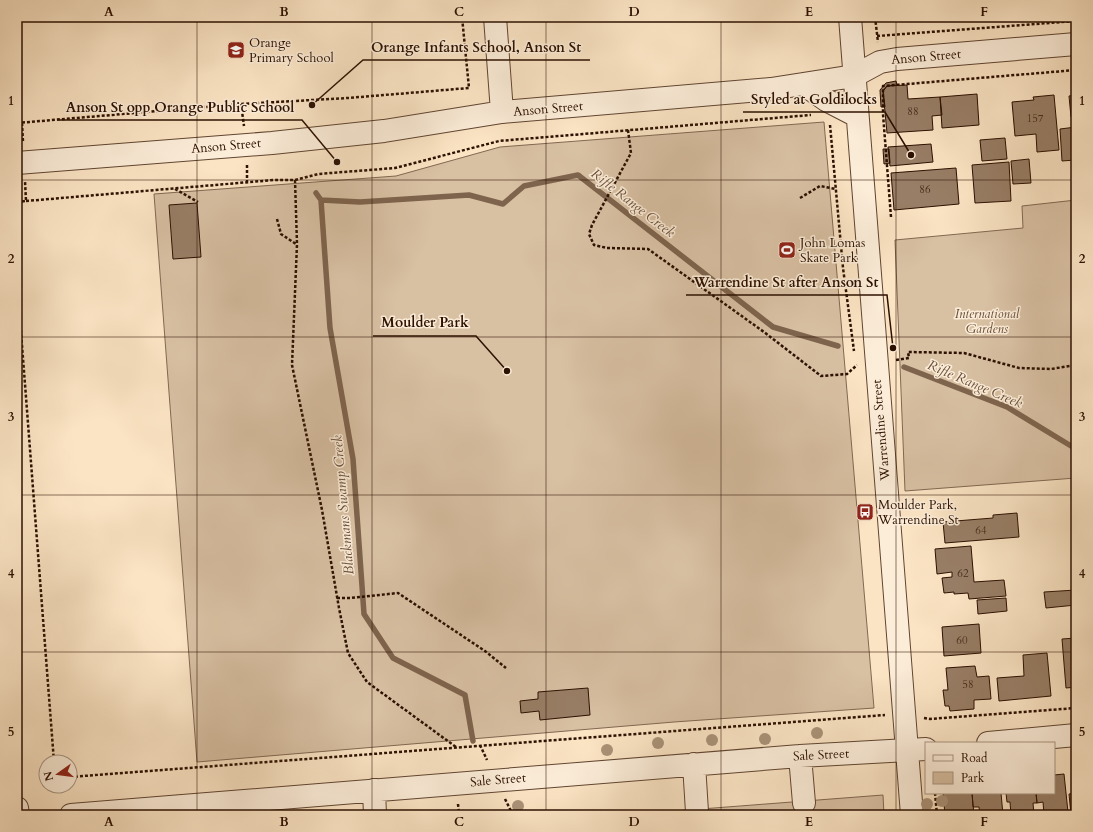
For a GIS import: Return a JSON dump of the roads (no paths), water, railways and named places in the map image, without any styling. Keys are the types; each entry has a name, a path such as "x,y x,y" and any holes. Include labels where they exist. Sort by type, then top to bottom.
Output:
{"street":[{"path":"495,17 502,112"},
{"name":"Warrendine Street","path":"850,17 857,116 866,364 904,716 916,749 912,815"},
{"name":"Anson Street","path":"17,163 246,145 384,132 502,112 771,89 854,76 880,62 897,59 1076,44"},
{"path":"803,84 826,100 857,116"},
{"path":"999,742 1076,735"},
{"name":"Sale Street","path":"71,815 694,764 916,749"},
{"path":"800,756 804,803"},
{"path":"694,764 697,812"},
{"path":"374,790 376,815"},
{"path":"17,808 18,815"}],"waterway":[{"name":"Rifle Range Creek","path":"321,200 360,202 469,195 503,204 524,186 578,175 773,327 838,346"},
{"name":"Blackmans Swamp Creek","path":"316,193 321,200 330,328 353,459 364,614 393,658 465,695 473,741"},
{"name":"Rifle Range Creek","path":"904,367 1007,407 1076,449"}],"place":[{"name":"Orange Primary School","path":"236,50"},
{"name":"Orange Infants School, Anson St","path":"312,105"},
{"name":"Styled at Goldilocks","path":"911,155"},
{"name":"Anson St opp Orange Public School","path":"337,162"},
{"name":"John Lomas Skate Park","path":"787,250"},
{"name":"Warrendine St after Anson St","path":"893,348"},
{"name":"Moulder Park","path":"507,371"},
{"name":"Moulder Park, Warrendine St","path":"865,512"}],"park label":[{"name":"International Gardens","path":"987,322"}]}
